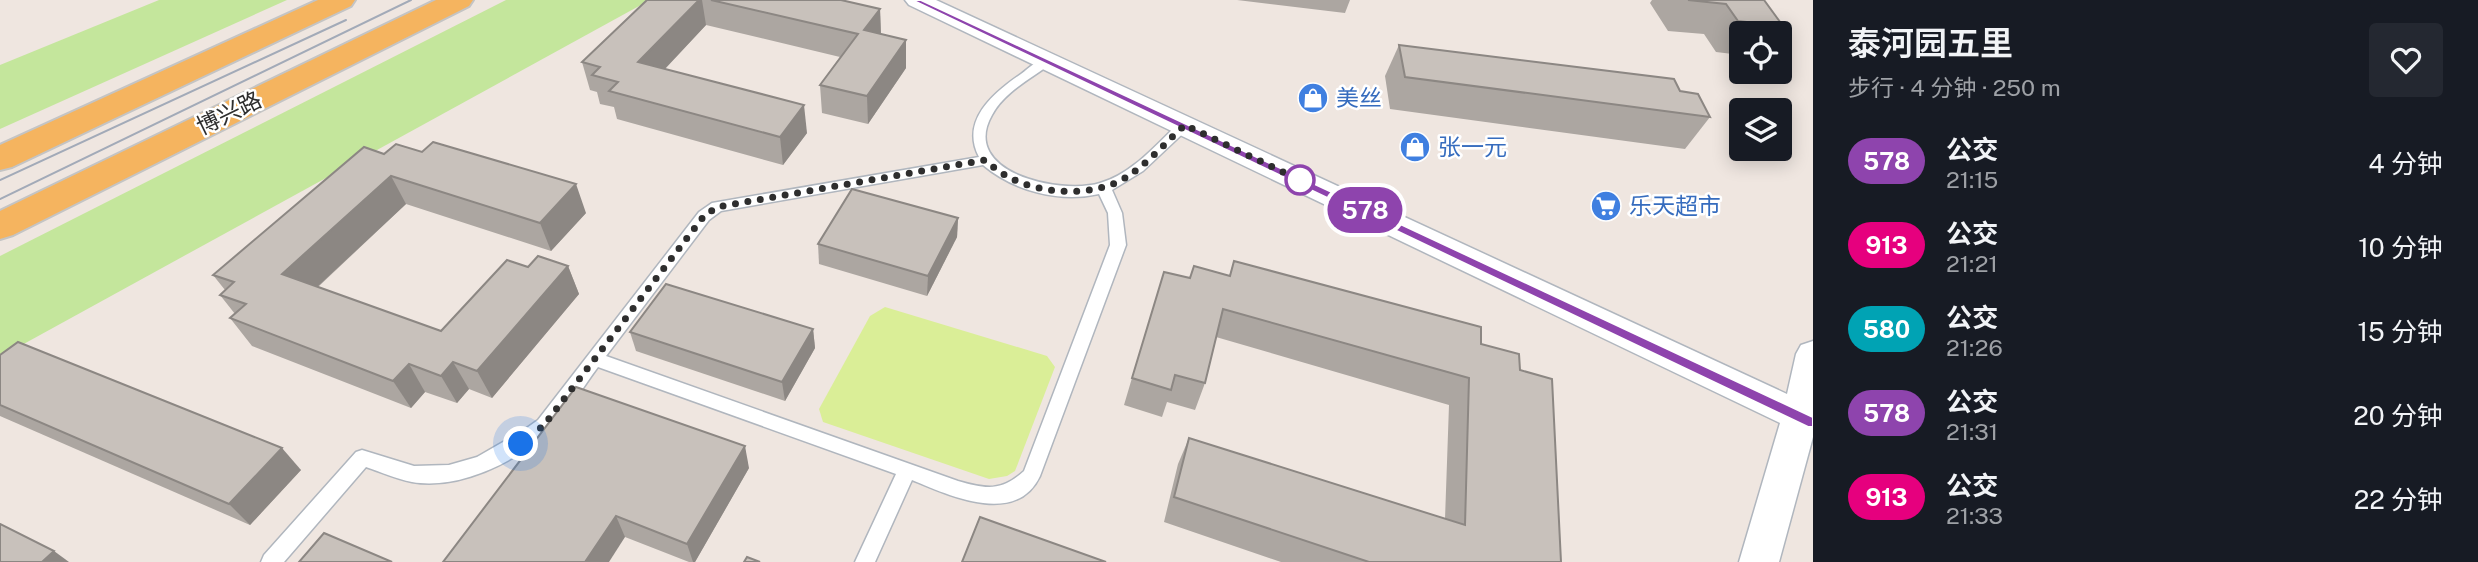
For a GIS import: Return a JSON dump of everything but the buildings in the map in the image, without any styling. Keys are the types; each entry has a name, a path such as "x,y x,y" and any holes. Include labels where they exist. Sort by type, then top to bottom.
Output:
{"main road":[{"path":"0,159 341,0"},
{"name":"博兴路","path":"0,226 459,0"}],"street":[{"path":"917,0 1807,419"},
{"path":"1759,562 1807,419 1813,354"}],"lane":[{"path":"1048,60 990,107 980,124 978,142 985,160 1007,177 1036,187 1067,191 1104,188 1128,176 1185,125"},
{"path":"271,562 362,458 416,474 455,472 521,444 544,425 704,216 717,207 985,160"},
{"path":"594,359 963,490 992,496 1012,493 1031,476 1118,245 1115,213 1104,188"},
{"path":"865,562 907,470"}],"green space":[{"path":"159,0 287,0 0,129 0,65"},
{"path":"506,0 650,0 0,357 0,256"},
{"path":"885,307 1047,356 1055,367 1015,471 1007,476 989,479 823,422 819,409 870,316"}],"tram line":[{"path":"0,199 411,0"},
{"path":"0,180 346,20"}],"bus line":[{"name":"578","path":"917,0 1813,422"}],"place":[{"name":"美丝","path":"1313,98"},
{"name":"张一元","path":"1415,147"},
{"name":"乐天超市","path":"1606,206"}],"route":[{"path":"521,444 544,425 704,216 717,207 985,160 1007,177 1036,187 1067,191 1104,188 1128,176 1185,125 1304,182 1300,180"}]}
